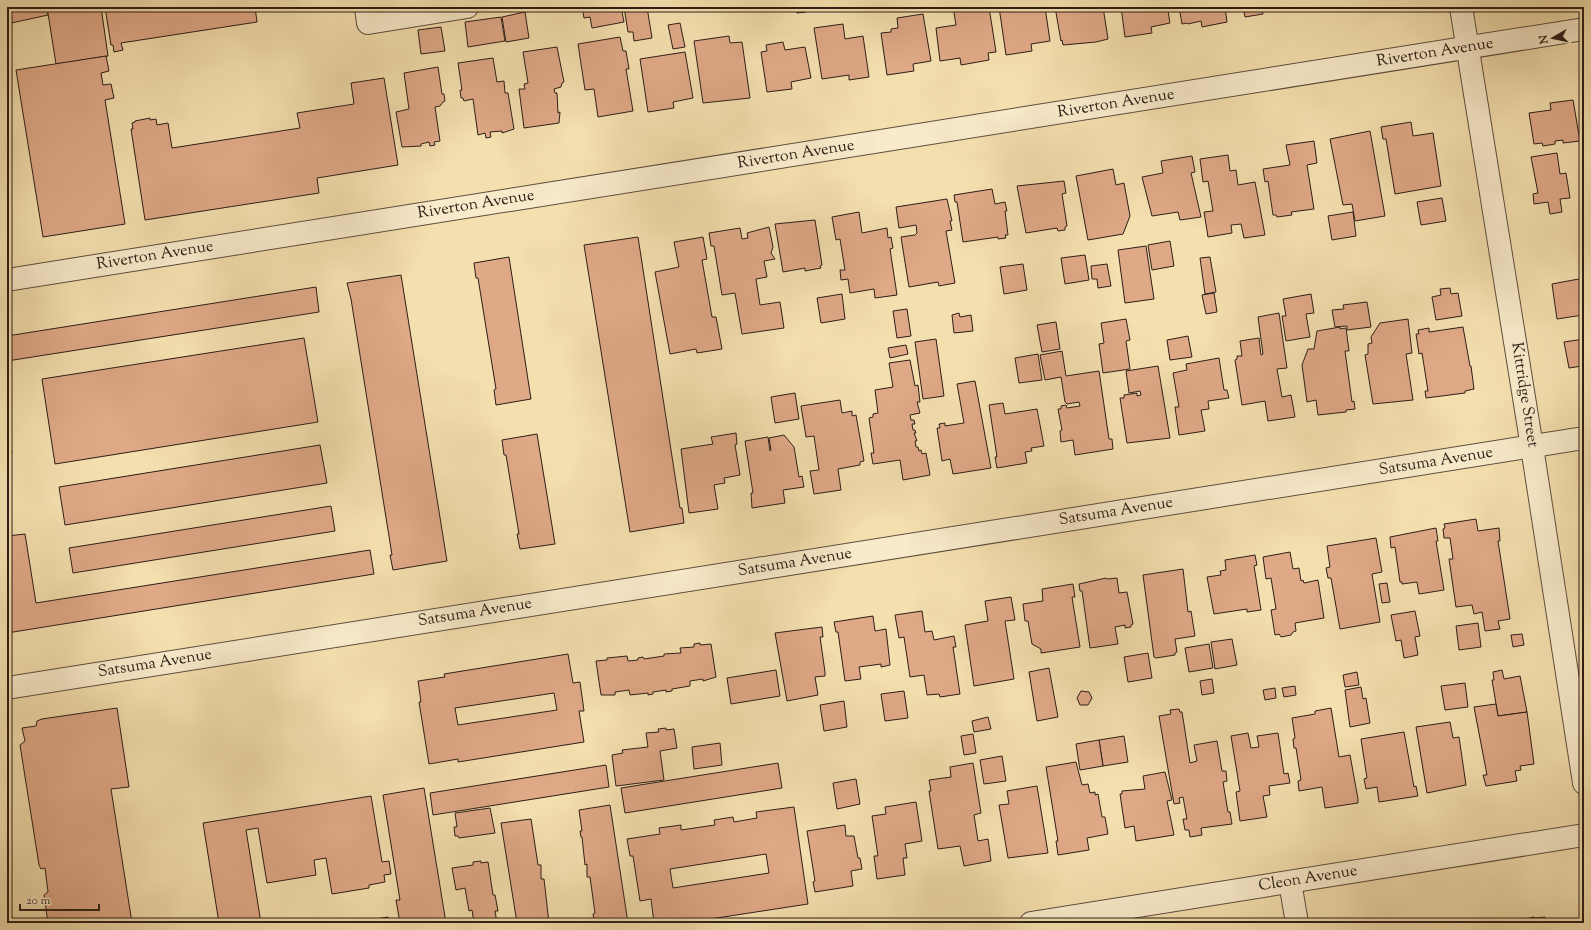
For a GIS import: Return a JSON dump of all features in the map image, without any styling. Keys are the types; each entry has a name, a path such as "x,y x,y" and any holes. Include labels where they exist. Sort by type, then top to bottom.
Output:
{"street":[{"path":"366,7 368,23 467,7"},
{"name":"Kittridge Street","path":"1461,7 1532,447 1584,783"},
{"name":"Riverton Avenue","path":"7,280 1584,29"},
{"name":"Satsuma Avenue","path":"7,688 1584,438"},
{"name":"Cleon Avenue","path":"1031,923 1584,835"},
{"path":"1290,882 1297,923"}],"building":[{"path":"7,7 47,7 48,15 7,24"},
{"path":"47,7 101,7 108,56 56,64"},
{"path":"105,7 255,7 257,22 121,43 123,50 114,52 113,45 111,45"},
{"path":"582,7 621,7 624,22 592,28 590,17 584,18"},
{"path":"624,7 647,7 652,38 634,41 633,32 628,32"},
{"path":"796,7 805,7 806,12 797,13"},
{"path":"953,7 989,7 996,52 988,53 989,60 961,65 960,58 940,61 936,28 956,25"},
{"path":"999,7 1045,7 1050,41 1031,44 1032,51 1006,55"},
{"path":"1055,7 1103,7 1108,39 1096,42 1063,45"},
{"path":"1121,7 1171,7 1171,10 1168,11 1170,23 1151,27 1152,33 1125,37"},
{"path":"1179,7 1225,7 1227,22 1202,27 1201,21 1182,24"},
{"path":"1243,7 1272,7 1262,9 1263,14 1245,17"},
{"path":"525,12 529,38 506,42 502,17"},
{"path":"923,14 931,61 913,64 914,71 887,75 881,33 891,32 891,29 898,28 897,18"},
{"path":"501,17 505,41 468,47 465,22"},
{"path":"680,23 685,47 673,49 668,25"},
{"path":"843,24 845,39 863,36 869,77 849,80 849,75 822,79 814,28"},
{"path":"441,27 445,51 421,54 418,30"},
{"path":"729,36 730,43 742,42 750,98 703,103 694,41"},
{"path":"620,37 623,51 626,51 629,69 626,69 633,111 598,117 594,89 585,90 578,44"},
{"path":"783,42 785,50 805,47 811,78 791,82 792,89 767,92 761,52 767,51 766,45"},
{"path":"557,47 564,82 562,83 561,87 554,89 555,93 557,93 558,113 560,112 559,123 524,128 519,89 525,89 524,84 528,83 523,52"},
{"path":"685,52 693,98 673,102 674,108 648,112 640,59"},
{"path":"106,56 109,71 101,73 103,85 111,84 114,98 105,100 125,224 43,237 16,70"},
{"path":"493,58 497,82 504,81 505,93 508,93 514,129 502,133 502,131 490,132 491,137 486,138 485,133 478,135 473,99 464,101 463,98 461,98 460,90 462,90 458,63"},
{"path":"438,67 442,94 444,94 445,101 440,106 435,107 440,141 434,142 435,145 430,146 429,142 421,144 421,146 402,147 396,112 409,109 404,73"},
{"path":"384,78 398,165 317,178 319,193 145,220 131,129 133,129 132,123 135,121 150,118 150,120 156,119 157,125 168,123 172,148 300,128 297,113 354,104 351,83"},
{"path":"1581,97 1584,97 1584,118"},
{"path":"1573,100 1580,141 1563,143 1563,140 1555,141 1555,144 1543,146 1542,143 1534,144 1529,113 1551,110 1550,103"},
{"path":"1411,122 1413,136 1433,133 1441,186 1395,194 1386,139 1383,139 1381,127"},
{"path":"1370,131 1385,216 1355,221 1352,204 1343,205 1330,139"},
{"path":"1314,141 1317,163 1307,165 1314,209 1291,212 1292,215 1277,217 1276,215 1273,215 1268,181 1265,182 1263,169 1290,165 1286,145"},
{"path":"1557,153 1560,174 1566,173 1570,198 1560,199 1562,212 1550,214 1548,202 1534,204 1533,194 1538,193 1531,157"},
{"path":"1228,155 1230,171 1236,170 1238,185 1255,182 1265,235 1244,238 1241,224 1231,225 1232,233 1208,237 1204,212 1213,211 1208,181 1203,182 1200,159"},
{"path":"1192,156 1195,172 1191,173 1201,217 1180,220 1178,212 1152,216 1142,177 1163,173 1161,161"},
{"path":"1113,169 1116,185 1124,183 1130,216 1123,234 1088,240 1076,176"},
{"path":"1064,181 1066,193 1062,194 1067,226 1065,227 1065,230 1058,231 1057,228 1026,233 1017,186"},
{"path":"992,189 995,204 1005,202 1008,235 1005,235 1006,238 998,239 998,237 963,242 957,202 955,202 954,195"},
{"path":"1442,198 1446,221 1421,225 1417,202"},
{"path":"947,199 952,221 950,221 952,230 946,231 955,283 939,286 938,282 909,287 901,237 915,235 917,233 916,225 899,228 896,207"},
{"path":"859,212 862,233 887,228 888,238 891,237 893,248 890,249 897,295 875,298 874,289 850,293 848,279 841,280 840,270 845,270 840,239 836,240 832,217"},
{"path":"1353,212 1356,236 1332,240 1328,216"},
{"path":"815,220 822,265 820,266 821,268 805,271 805,268 783,272 775,224"},
{"path":"769,227 773,247 771,253 775,259 764,261 767,277 756,279 760,305 780,302 784,328 742,334 735,293 722,295 714,246 711,246 709,233 740,228 742,239 748,238 747,233"},
{"path":"638,237 680,508 682,508 684,523 630,532 584,245"},
{"path":"703,237 707,259 702,260 712,317 716,317 722,349 697,353 696,349 670,354 655,272 679,267 674,242"},
{"path":"1170,241 1174,266 1152,270 1148,245"},
{"path":"1146,246 1154,299 1125,303 1118,250"},
{"path":"1085,255 1089,280 1065,284 1061,258"},
{"path":"509,257 531,399 496,405 494,390 496,389 478,278 476,278 474,263"},
{"path":"1210,257 1216,292 1205,294 1200,258"},
{"path":"1023,264 1027,290 1004,294 1000,267"},
{"path":"1107,264 1111,286 1098,288 1097,279 1092,279 1091,266"},
{"path":"401,275 447,561 393,570 390,555 392,555 351,299 347,283"},
{"path":"1584,278 1584,293 1580,293 1583,315 1557,319 1552,284"},
{"path":"316,287 319,312 7,361 7,336"},
{"path":"1450,288 1451,294 1458,293 1462,316 1436,320 1432,297 1441,295 1440,289"},
{"path":"1214,293 1217,312 1206,314 1202,295"},
{"path":"842,294 845,319 821,323 817,298"},
{"path":"1311,294 1314,313 1306,314 1310,337 1286,341 1282,316 1286,316 1283,299"},
{"path":"1367,302 1371,327 1347,330 1347,326 1335,327 1332,310 1344,309 1343,305"},
{"path":"907,309 911,336 897,338 893,311"},
{"path":"959,313 960,317 971,315 973,331 954,333 952,315"},
{"path":"1279,313 1287,368 1277,369 1282,397 1291,395 1295,417 1268,421 1265,401 1242,405 1235,360 1237,359 1237,356 1242,356 1240,341 1259,338 1261,355 1263,354 1258,317"},
{"path":"1126,319 1130,340 1126,341 1130,369 1103,373 1099,344 1104,343 1101,323"},
{"path":"1408,319 1412,353 1406,354 1413,400 1373,404 1365,355 1368,354 1368,344 1372,343 1371,337 1380,323"},
{"path":"1056,322 1060,349 1042,352 1037,325"},
{"path":"1340,327 1340,329 1346,328 1349,351 1345,351 1352,402 1354,401 1355,409 1346,410 1346,412 1318,415 1316,400 1307,402 1302,365 1308,349 1314,349 1317,331"},
{"path":"1463,327 1474,389 1465,391 1465,393 1426,398 1425,391 1428,391 1422,353 1419,354 1416,334 1419,334 1418,330 1429,328 1429,332"},
{"path":"1188,336 1192,357 1170,360 1167,340"},
{"path":"304,338 318,422 55,464 42,379"},
{"path":"936,339 944,396 923,399 915,342"},
{"path":"1584,339 1583,373 1582,366 1569,368 1564,342"},
{"path":"906,345 908,354 890,358 888,348"},
{"path":"1062,351 1066,376 1099,371 1109,439 1112,439 1113,449 1075,455 1073,440 1061,442 1060,431 1062,430 1058,409 1061,409 1061,406 1066,405 1067,408 1080,406 1079,402 1067,404 1065,402 1061,377 1045,380 1040,355"},
{"path":"1038,354 1042,380 1019,383 1015,358"},
{"path":"1219,358 1224,390 1227,390 1229,398 1208,401 1209,409 1201,410 1205,431 1179,435 1175,407 1179,407 1173,373 1187,370 1186,364"},
{"path":"910,360 915,386 918,385 920,402 917,402 920,413 910,415 911,420 914,420 915,424 912,424 913,430 915,430 916,433 914,433 917,441 915,441 916,447 918,447 919,451 921,450 922,454 926,453 930,475 903,480 900,460 873,464 871,453 874,453 869,418 873,417 873,414 878,413 875,390 893,387 889,363"},
{"path":"1158,366 1170,438 1127,443 1120,398 1124,398 1124,395 1137,393 1137,396 1141,395 1140,391 1129,393 1126,371"},
{"path":"975,381 991,468 953,474 950,459 942,461 937,428 940,428 939,424 945,423 945,426 964,423 957,384"},
{"path":"795,393 799,419 775,423 771,397"},
{"path":"840,400 842,413 852,411 852,416 856,415 864,461 860,462 860,465 838,469 841,490 814,494 810,471 819,470 814,436 806,437 801,406"},
{"path":"1003,403 1005,414 1037,409 1044,446 1031,448 1032,451 1025,452 1027,463 997,468 995,457 997,457 989,405"},
{"path":"7,420 12,453 7,454"},
{"path":"736,433 737,444 735,445 740,475 724,478 725,483 714,485 718,509 689,513 681,449 713,444 711,437"},
{"path":"537,434 555,544 520,549 517,534 519,534 506,455 504,455 502,440"},
{"path":"784,435 794,447 799,477 802,476 804,487 783,490 785,503 752,508 751,493 753,493 745,441 768,437 770,451 769,438"},
{"path":"320,445 327,483 65,525 59,487"},
{"path":"331,506 335,531 73,573 69,548"},
{"path":"1476,519 1478,531 1499,528 1500,541 1498,541 1510,619 1498,621 1500,629 1485,631 1482,612 1474,614 1472,605 1456,607 1449,559 1453,559 1450,538 1444,538 1444,524"},
{"path":"1436,528 1438,541 1436,541 1444,590 1419,594 1417,582 1402,584 1402,582 1400,582 1395,547 1391,548 1390,537"},
{"path":"25,534 36,603 370,550 374,574 7,633 7,536"},
{"path":"1376,538 1382,572 1372,574 1380,622 1340,629 1331,578 1328,578 1326,568 1330,567 1327,546"},
{"path":"1290,552 1293,569 1299,568 1301,581 1303,580 1304,583 1318,580 1324,618 1295,623 1296,631 1291,635 1281,637 1279,634 1275,635 1271,610 1276,609 1271,578 1266,579 1263,557"},
{"path":"1255,555 1257,565 1254,566 1261,610 1247,612 1247,609 1214,614 1207,577 1221,575 1220,571 1226,570 1225,560"},
{"path":"1183,569 1188,612 1191,611 1195,636 1175,639 1177,652 1175,655 1156,658 1154,657 1143,575"},
{"path":"1106,578 1117,578 1119,593 1127,592 1133,624 1131,627 1125,628 1125,625 1115,627 1118,644 1090,648 1082,591 1080,591 1079,584"},
{"path":"1387,583 1390,602 1382,603 1379,584"},
{"path":"1073,584 1075,597 1072,597 1080,647 1041,653 1041,649 1032,644 1028,621 1025,621 1023,604 1043,601 1042,589"},
{"path":"1011,597 1015,620 1005,621 1014,679 974,686 965,625 988,621 985,601"},
{"path":"922,611 925,632 932,631 934,640 954,636 956,647 953,647 960,694 940,697 939,694 927,695 924,675 910,677 904,637 899,638 895,615"},
{"path":"1415,611 1420,636 1415,637 1418,655 1404,658 1401,640 1396,641 1391,615"},
{"path":"873,616 875,631 886,629 890,665 881,667 881,664 859,667 861,679 845,681 838,632 836,632 834,622"},
{"path":"1478,623 1481,647 1459,650 1456,626"},
{"path":"822,627 823,637 820,637 825,676 815,677 818,695 787,701 775,633"},
{"path":"1522,634 1524,645 1513,647 1511,635"},
{"path":"1232,639 1237,665 1215,669 1211,642"},
{"path":"700,643 700,645 711,644 716,677 703,681 703,679 690,681 690,686 672,689 672,691 666,692 666,690 653,692 653,694 648,695 648,693 630,695 629,690 615,692 615,695 601,695 596,661 607,660 607,658 627,656 628,661 638,660 638,658 643,657 644,659 664,656 664,654 681,653 680,648 694,647 694,644"},
{"path":"1209,644 1213,668 1189,672 1185,648"},
{"path":"1148,653 1152,678 1128,682 1124,657"},
{"path":"568,654 573,683 580,682 584,711 579,711 584,742 458,762 458,759 429,764 419,702 421,702 418,681 445,677 444,674","holes":["554,693 557,710 458,725 455,708"]},
{"path":"1049,668 1058,717 1037,721 1029,672"},
{"path":"776,670 780,696 731,704 727,678"},
{"path":"1502,670 1504,679 1520,676 1527,712 1498,716 1492,680 1494,680 1493,672"},
{"path":"1357,672 1359,685 1345,687 1343,675"},
{"path":"1212,679 1214,693 1202,695 1200,681"},
{"path":"1465,683 1468,707 1445,710 1441,686"},
{"path":"1295,686 1296,695 1284,697 1282,688"},
{"path":"1361,687 1363,699 1366,698 1370,723 1350,727 1345,690"},
{"path":"1275,688 1276,698 1265,700 1263,690"},
{"path":"904,691 908,718 885,721 881,694"},
{"path":"1081,691 1089,692 1092,698 1088,705 1080,705 1077,698"},
{"path":"844,701 847,727 824,731 820,705"},
{"path":"1496,704 1498,716 1527,712 1534,764 1520,766 1521,770 1515,771 1517,781 1486,786 1483,775 1487,775 1474,707"},
{"path":"117,708 129,787 111,789 132,923 48,923 44,895 48,892 45,868 41,869 39,865 20,745 25,741 22,728 36,726 37,721 42,719"},
{"path":"1331,708 1339,757 1350,755 1358,803 1325,808 1322,787 1299,791 1298,781 1301,780 1296,748 1294,748 1293,739 1295,738 1292,718 1315,714 1315,711"},
{"path":"1179,709 1180,712 1182,712 1190,763 1197,761 1194,745 1217,741 1222,771 1226,771 1227,781 1223,782 1228,812 1230,812 1232,824 1201,828 1202,835 1190,837 1189,830 1185,830 1183,819 1187,819 1183,797 1179,798 1180,803 1174,804 1159,716 1171,714 1170,710"},
{"path":"988,717 991,729 974,732 972,721"},
{"path":"1450,722 1453,738 1459,737 1466,785 1427,793 1416,727"},
{"path":"666,728 666,730 674,729 677,748 660,751 664,780 616,786 612,755 623,753 622,750 648,747 646,733 659,732 658,729"},
{"path":"1404,732 1414,787 1416,786 1418,796 1379,802 1377,787 1366,789 1364,779 1367,778 1361,739"},
{"path":"1248,733 1251,748 1259,747 1257,736 1278,733 1284,774 1288,773 1290,783 1269,786 1270,795 1263,796 1267,817 1240,821 1236,792 1240,791 1231,736"},
{"path":"973,734 976,753 964,755 961,736"},
{"path":"1124,736 1128,762 1103,766 1099,740"},
{"path":"1099,740 1103,766 1080,770 1076,744"},
{"path":"720,743 722,765 694,769 692,747"},
{"path":"1002,756 1006,781 984,784 980,760"},
{"path":"1076,762 1082,785 1088,784 1090,793 1095,792 1095,795 1098,794 1102,817 1105,817 1108,834 1087,838 1089,850 1058,855 1056,841 1058,841 1046,767"},
{"path":"778,763 782,788 625,813 621,788"},
{"path":"973,763 981,813 974,815 978,841 988,839 991,861 964,866 960,846 938,849 929,791 931,791 929,780 951,777 950,767"},
{"path":"606,765 609,787 433,815 430,793"},
{"path":"1165,772 1172,800 1167,801 1174,835 1136,841 1134,826 1125,828 1120,794 1122,794 1122,791 1145,789 1143,776"},
{"path":"856,779 860,804 837,809 833,783"},
{"path":"1037,786 1048,853 1008,858 999,805 1009,804 1007,791"},
{"path":"424,788 446,923 400,923 396,900 400,900 383,795"},
{"path":"371,796 382,862 389,861 391,874 384,875 385,882 369,885 369,888 332,894 326,858 314,860 316,875 267,883 258,828 246,830 261,923 219,923 203,823"},
{"path":"916,802 922,841 905,844 907,858 903,858 905,875 877,879 874,856 878,856 872,816 886,814 885,807"},
{"path":"610,805 628,923 597,923 596,919 594,919 593,914 595,913 590,877 587,877 587,864 585,865 580,831 582,831 579,810"},
{"path":"794,807 808,904 684,923 654,923 651,899 640,901 633,856 630,856 627,839 660,834 659,828 681,825 681,830 715,825 714,820 733,817 734,822 757,818 756,812","holes":["766,854 769,873 673,888 670,869"]},
{"path":"490,808 495,833 459,838 458,836 455,836 454,827 457,827 455,813"},
{"path":"531,819 538,865 541,865 541,879 544,879 549,923 517,923 501,823"},
{"path":"845,825 846,836 854,836 858,858 860,858 862,869 851,871 853,886 815,892 813,882 815,881 807,831"},
{"path":"481,861 481,863 488,862 493,895 495,895 498,911 495,911 497,923 474,923 472,910 469,911 465,888 456,890 452,868 473,865 473,862"},
{"path":"388,917 389,923 352,923"},
{"path":"1534,917 1545,917 1546,923 1505,923"}]}
